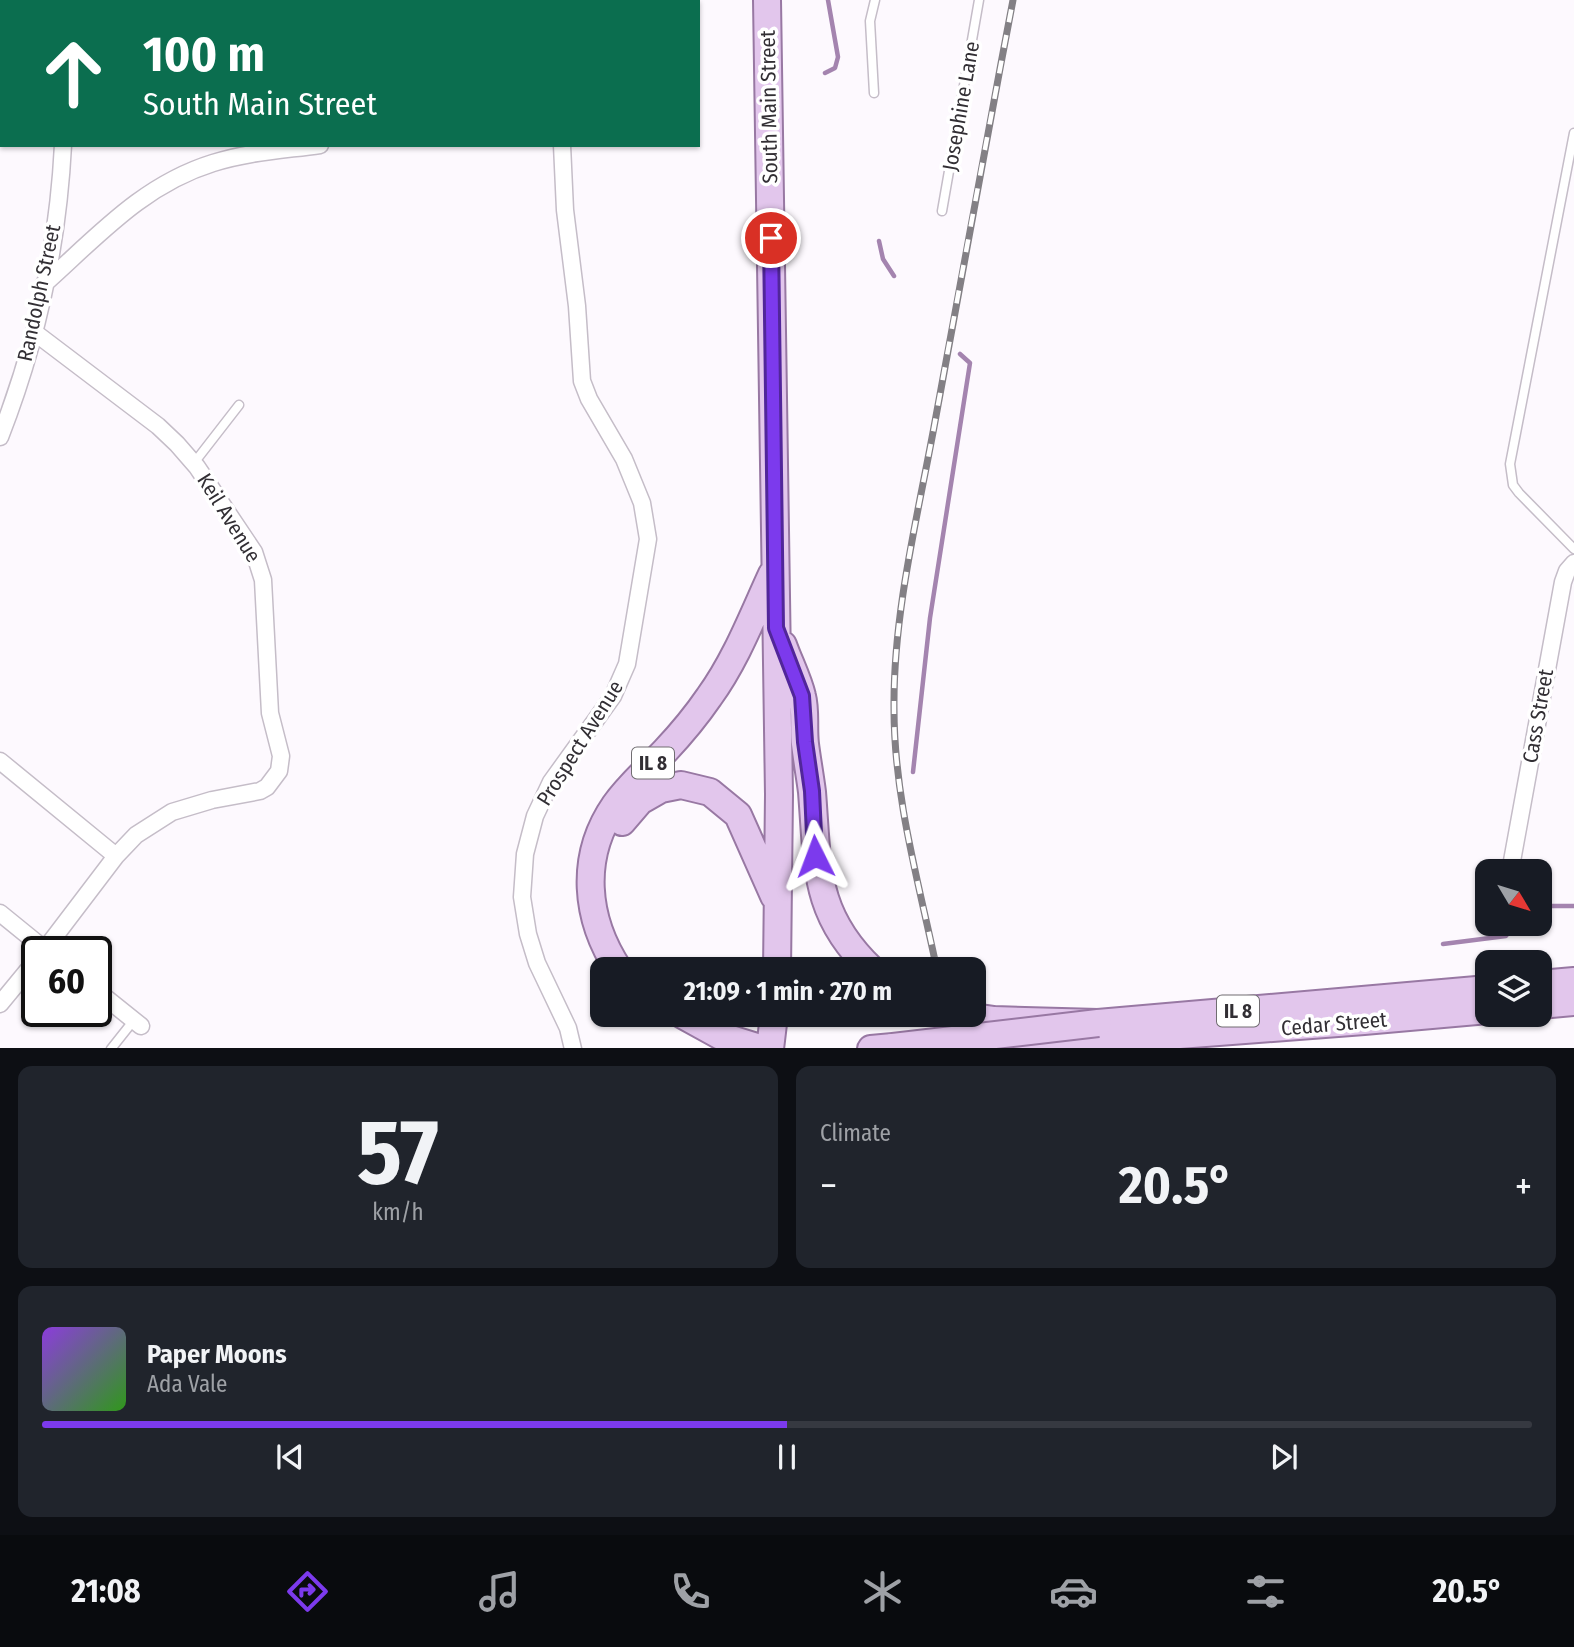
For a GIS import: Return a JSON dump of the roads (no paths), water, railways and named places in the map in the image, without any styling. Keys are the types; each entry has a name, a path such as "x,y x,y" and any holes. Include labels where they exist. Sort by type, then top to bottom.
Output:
{"main road":[{"name":"South Main Street","path":"767,0 776,566 777,957"},
{"name":"IL 8","path":"611,957 602,941 592,908 589,884 595,846 615,805 686,728 711,695 739,645 776,566"},
{"path":"776,628 802,696 812,791 815,856 820,880 841,935 859,957"},
{"name":"IL 8","path":"627,957 609,923 603,887 606,861 615,834 633,807 649,794 661,789 690,786 710,792 732,808 743,823 778,906"},
{"path":"1552,983 1574,981"},
{"name":"Cedar Street","path":"1379,1009 1475,991"},
{"path":"1552,1004 1574,1002"},
{"name":"Cedar Street","path":"1098,1032 1379,1009 1475,1010"},
{"path":"986,1019 1098,1032"},
{"path":"686,1027 714,1042 763,1048"},
{"path":"697,1027 714,1042"},
{"path":"770,1048 773,1027"},
{"name":"IL 8","path":"882,1048 1098,1032"},
{"name":"IL 8","path":"995,1048 1098,1032"},
{"name":"IL 8","path":"1054,1048 1098,1032"}],"street":[{"name":"Randolph Street","path":"0,437 6,401 34,332 59,197 63,147"},
{"path":"43,285 140,198 163,183 211,163 234,157 306,147"},
{"name":"Prospect Avenue","path":"562,147 565,210 582,351 582,381 589,399 624,459 642,503 648,539 627,664 613,696 558,770 542,798 525,854 522,897 528,934 537,962 568,1028 573,1048"},
{"name":"Keil Avenue","path":"34,332 158,426 194,463 254,552 261,569 270,713 281,756 281,764 275,778 260,791 212,800 172,812 147,827 116,856"},
{"name":"Cass Street","path":"1512,859 1563,582 1574,563"},
{"path":"0,761 116,856 56,936"},
{"path":"0,914 24,936"},
{"path":"0,1004 21,979"},
{"path":"112,1003 138,1023"}],"lane":[{"path":"873,93 870,21 875,0"},
{"name":"Josephine Lane","path":"942,211 979,0"},
{"path":"1574,133 1510,464 1513,485 1519,493 1574,549"},
{"path":"194,463 239,405"},
{"path":"111,1048 138,1023"}],"waterway":[{"path":"825,73 835,68 838,57 828,0"},
{"path":"879,241 883,259 894,276"},
{"path":"913,772 930,618 970,363 960,354"},
{"path":"1552,906 1574,906"},
{"path":"1443,944 1506,936"}],"railway":[{"path":"934,957 898,775 894,709 897,638 914,532 1013,0"},
{"path":"949,1027 954,1048"}]}
